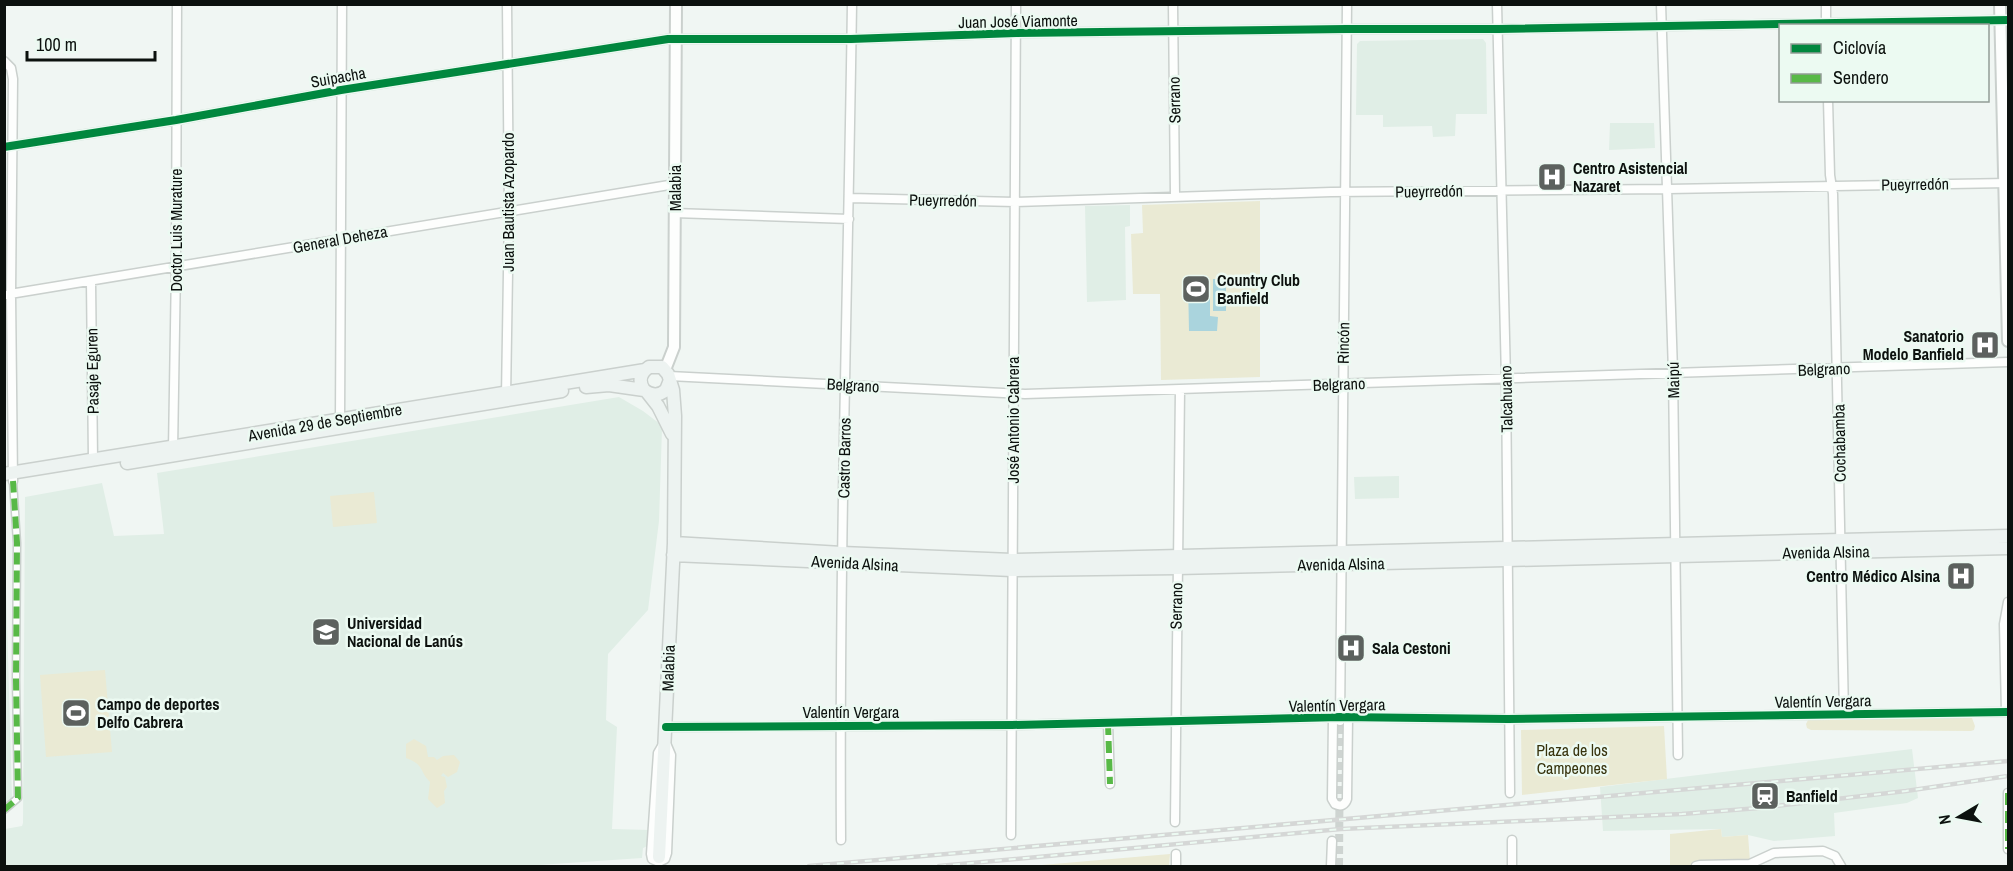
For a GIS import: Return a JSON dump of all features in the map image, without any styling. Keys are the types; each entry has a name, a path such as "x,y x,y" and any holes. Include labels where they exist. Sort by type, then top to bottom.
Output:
{"main road":[{"path":"646,391 652,395 662,393 669,385 668,375 657,366 645,370 640,379 646,391 663,414 673,438"},
{"name":"Avenida 29 de Septiembre","path":"9,478 506,396 645,370"},
{"name":"Malabia","path":"658,857 673,549 674,399 668,375"},
{"name":"Avenida 29 de Septiembre","path":"506,396 599,385 646,391"},
{"name":"Avenida 29 de Septiembre","path":"9,478 93,460 173,452"},
{"name":"Avenida Alsina","path":"1841,546 2008,536"},
{"name":"Avenida Alsina","path":"673,549 1012,565 1841,546 2008,548"}],"street":[{"name":"Doctor Luis Murature","path":"173,452 177,4"},
{"path":"340,424 342,4"},
{"name":"Juan Bautista Azopardo","path":"506,396 509,210 507,4"},
{"name":"Malabia","path":"668,375 674,347 676,4"},
{"name":"Castro Barros","path":"841,840 844,384 850,198 852,4"},
{"name":"José Antonio Cabrera","path":"1011,835 1016,4"},
{"name":"Serrano","path":"1173,4 1175,196"},
{"name":"Rincón","path":"1340,719 1347,4"},
{"name":"Talcahuano","path":"1497,4 1506,379 1510,793"},
{"name":"Maipú","path":"1661,4 1673,372 1678,755"},
{"path":"1826,4 1826,24"},
{"path":"2000,4 2004,20 2008,341"},
{"name":"Juan José Viamonte","path":"1862,24 2004,20"},
{"name":"Juan José Viamonte","path":"676,39 851,39 1016,33 1779,25"},
{"name":"Suipacha","path":"8,147 341,90 663,39 676,39"},
{"path":"4,810 18,798 17,543 9,478 8,147 13,79 8,64"},
{"name":"Cochabamba","path":"1828,102 1837,369 1844,714"},
{"name":"Pueyrredón","path":"850,198 1015,202 1345,192 2007,183"},
{"name":"General Deheza","path":"8,295 675,184"},
{"path":"675,213 849,219"},
{"name":"Pasaje Eguren","path":"91,282 93,460"},
{"name":"Belgrano","path":"668,375 1013,394 2008,362"},
{"name":"Serrano","path":"1175,822 1180,390"},
{"path":"2007,712 2004,624 2008,602"},
{"name":"Valentín Vergara","path":"666,727 1012,725 2007,712"},
{"path":"1340,719 1347,799 1345,804 1340,806 1332,799 1340,719"},
{"path":"1108,723 1110,784"},
{"name":"Malabia","path":"665,741 671,755 667,854 665,859 659,862 652,859 651,854 658,753 665,741"},
{"path":"2008,793 2008,849"},
{"path":"1512,840 1512,867"},
{"path":"1331,867 1332,842"},
{"path":"1696,867 1750,864 1774,853 1823,851 1835,856 1841,867"},
{"path":"1176,854 1176,867"}],"shaded area":[{"path":"1483,39 1486,43 1487,114 1456,114 1455,136 1433,137 1432,126 1383,127 1383,115 1356,115 1357,44 1360,41"},
{"path":"1610,123 1654,123 1655,148 1609,150"},
{"path":"1130,205 1130,226 1125,227 1126,300 1087,302 1085,206"},
{"name":"Universidad Nacional de Lanús","path":"619,397 643,411 660,424 662,429 659,521 648,610 608,654 606,720 617,727 612,829 651,830 650,845 643,848 642,858 524,866 5,866 5,829 22,826 23,823 25,497 102,483 114,536 164,534 157,473"},
{"path":"1399,476 1399,498 1355,499 1354,477"},
{"path":"4,515 12,798 5,803 4,803"},
{"path":"1912,749 1918,798 1907,803 1834,813 1835,836 1774,841 1748,835 1722,837 1721,829 1603,831 1600,787"}],"green space":[{"name":"Country Club Banfield","path":"1260,201 1260,377 1161,380 1160,294 1133,294 1131,234 1143,233 1142,205"},
{"path":"374,492 377,523 333,527 330,496"},
{"name":"Campo de deportes Delfo Cabrera","path":"105,670 112,752 46,757 40,675"},
{"path":"1809,718 1972,718 1975,726 1971,731 1811,730 1806,724"},
{"name":"Plaza de los Campeones","path":"1664,726 1667,779 1522,795 1521,730"},
{"path":"414,739 426,746 428,757 434,757 437,760 443,756 454,755 460,762 457,772 448,777 443,773 441,776 445,777 447,787 444,791 445,803 437,808 428,799 430,782 419,766 406,758 406,744"},
{"path":"1721,829 1722,837 1748,835 1750,861 1741,866 1670,866 1670,834"},
{"path":"1170,854 1169,866 1030,866"}],"water":[{"path":"1213,279 1226,279 1226,311 1213,311"},
{"path":"1188,281 1210,281 1210,316 1218,317 1217,331 1189,331"}],"tunnel":[{"path":"1339,866 1340,723"}],"railway":[{"path":"809,866 2008,761"},
{"path":"939,866 1341,829 1682,814 1759,808 1906,791 2008,776"}],"marked path":[{"path":"4,810 18,798 17,543 13,481"},
{"path":"1108,723 1110,784"},
{"path":"2008,793 2008,849"}],"cycle path":[{"path":"1781,24 2008,20"},
{"path":"4,147 176,120 341,90 668,39 851,39 1016,33 1779,24"},
{"path":"666,727 1012,725 1340,717 1508,719 2008,712"}],"place":[{"name":"Centro Asistencial Nazaret","path":"1552,177"},
{"name":"Country Club Banfield","path":"1196,289"},
{"name":"Sanatorio Modelo Banfield","path":"1985,345"},
{"name":"Centro Médico Alsina","path":"1961,576"},
{"name":"Universidad Nacional de Lanús","path":"326,632"},
{"name":"Sala Cestoni","path":"1351,648"},
{"name":"Campo de deportes Delfo Cabrera","path":"76,713"},
{"name":"Banfield","path":"1765,796"}]}
